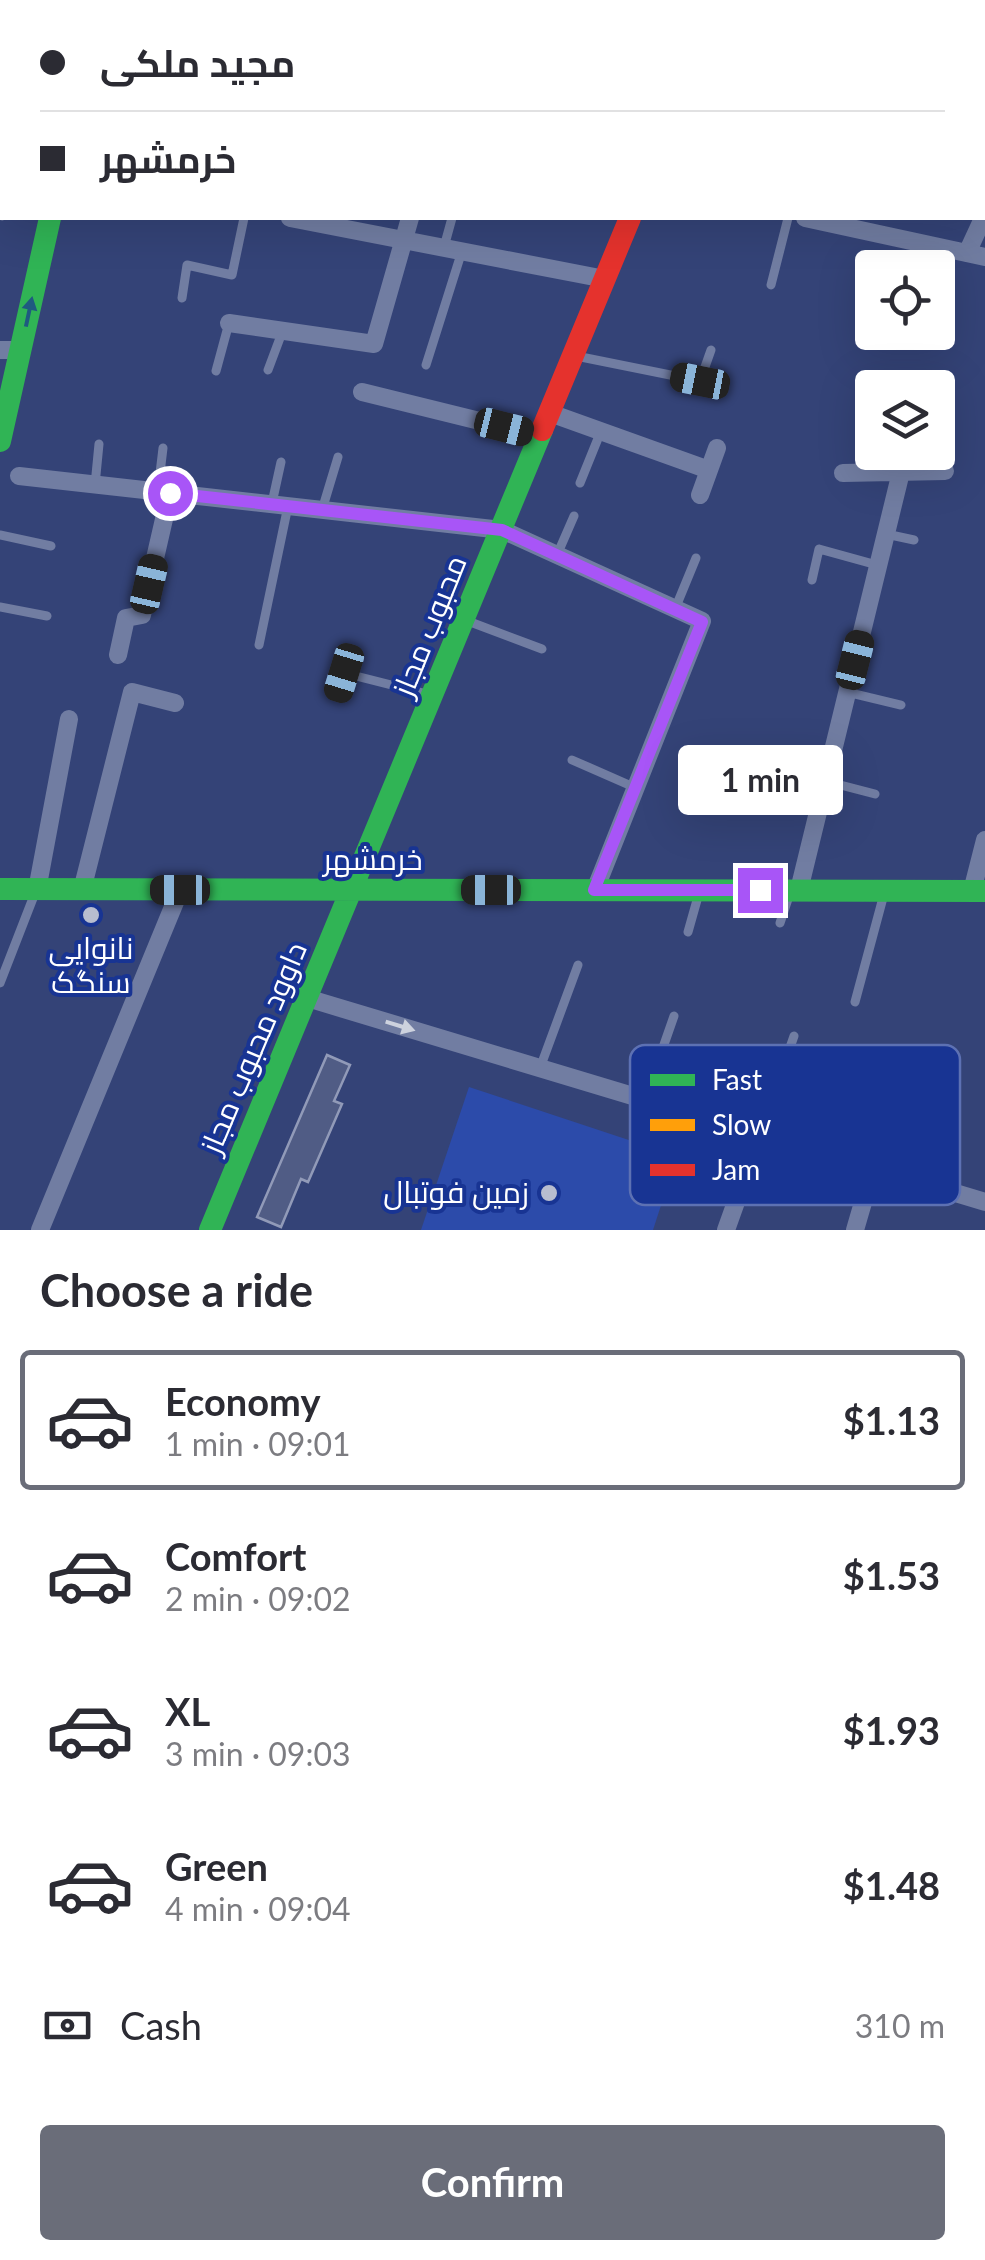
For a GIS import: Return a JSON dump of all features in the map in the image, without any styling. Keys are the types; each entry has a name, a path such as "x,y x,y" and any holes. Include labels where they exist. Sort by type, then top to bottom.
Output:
{"street":[{"path":"0,441 10,350 49,220"},
{"path":"300,220 605,278"},
{"path":"229,323 374,344 409,220"},
{"name":"محبوب مجاز","path":"354,890 629,220"},
{"path":"852,222 976,255 984,220"},
{"path":"362,392 540,436"},
{"path":"550,413 709,470"},
{"path":"700,495 717,448"},
{"path":"795,890 901,472"},
{"path":"844,473 946,472"},
{"path":"19,476 502,530 702,622 594,890"},
{"path":"118,655 126,618 142,614 164,492"},
{"path":"82,890 132,692 175,703"},
{"path":"36,890 69,719"},
{"path":"979,890 985,840"},
{"name":"خرمشهر","path":"0,890 979,890"},
{"path":"40,1230 180,890"},
{"name":"داوود محبوب مجاز","path":"210,1230 354,890"},
{"path":"306,998 630,1095"},
{"path":"960,1194 985,1202"},
{"path":"726,1230 735,1205"},
{"path":"855,1230 860,1205"}],"lane":[{"path":"182,298 187,265 232,275 244,220"},
{"path":"426,365 453,249 452,220"},
{"path":"771,285 787,220"},
{"path":"216,372 229,323"},
{"path":"268,370 283,330"},
{"path":"573,356 700,381 711,350"},
{"path":"580,483 601,431"},
{"path":"95,485 99,444"},
{"path":"162,448 164,492"},
{"path":"322,510 338,457"},
{"path":"259,645 280,505 281,462"},
{"path":"557,555 574,516"},
{"path":"886,534 914,540"},
{"path":"0,535 51,546"},
{"path":"812,580 820,549 878,565"},
{"path":"675,609 696,558"},
{"path":"0,607 47,616"},
{"path":"465,620 542,649"},
{"path":"338,694 344,673 434,696"},
{"path":"847,692 901,705"},
{"path":"572,760 636,788"},
{"path":"825,781 875,794"},
{"path":"0,983 36,890"},
{"path":"688,932 700,890"},
{"path":"780,923 795,890"},
{"path":"855,1002 884,890"},
{"path":"540,1068 578,964"},
{"path":"664,1045 674,1016"},
{"path":"791,1045 794,1036"}],"shaded area":[{"name":"زمین فوتبال","path":"469,1087 630,1140 630,1205 661,1205 653,1230 421,1230"}],"building":[{"path":"327,1055 350,1065 334,1101 342,1104 308,1182 301,1179 281,1227 257,1217"}],"traffic: fast":[{"path":"0,441 50,220"},
{"path":"210,1230 542,430"},
{"path":"0,889 985,891"}],"traffic: jam":[{"path":"542,430 629,220"}],"place":[{"name":"نانوایی سنگک","path":"91,915"},
{"name":"زمین فوتبال","path":"549,1193"}],"route":[{"path":"170,493 502,530 702,622 594,890 760,890"}]}
